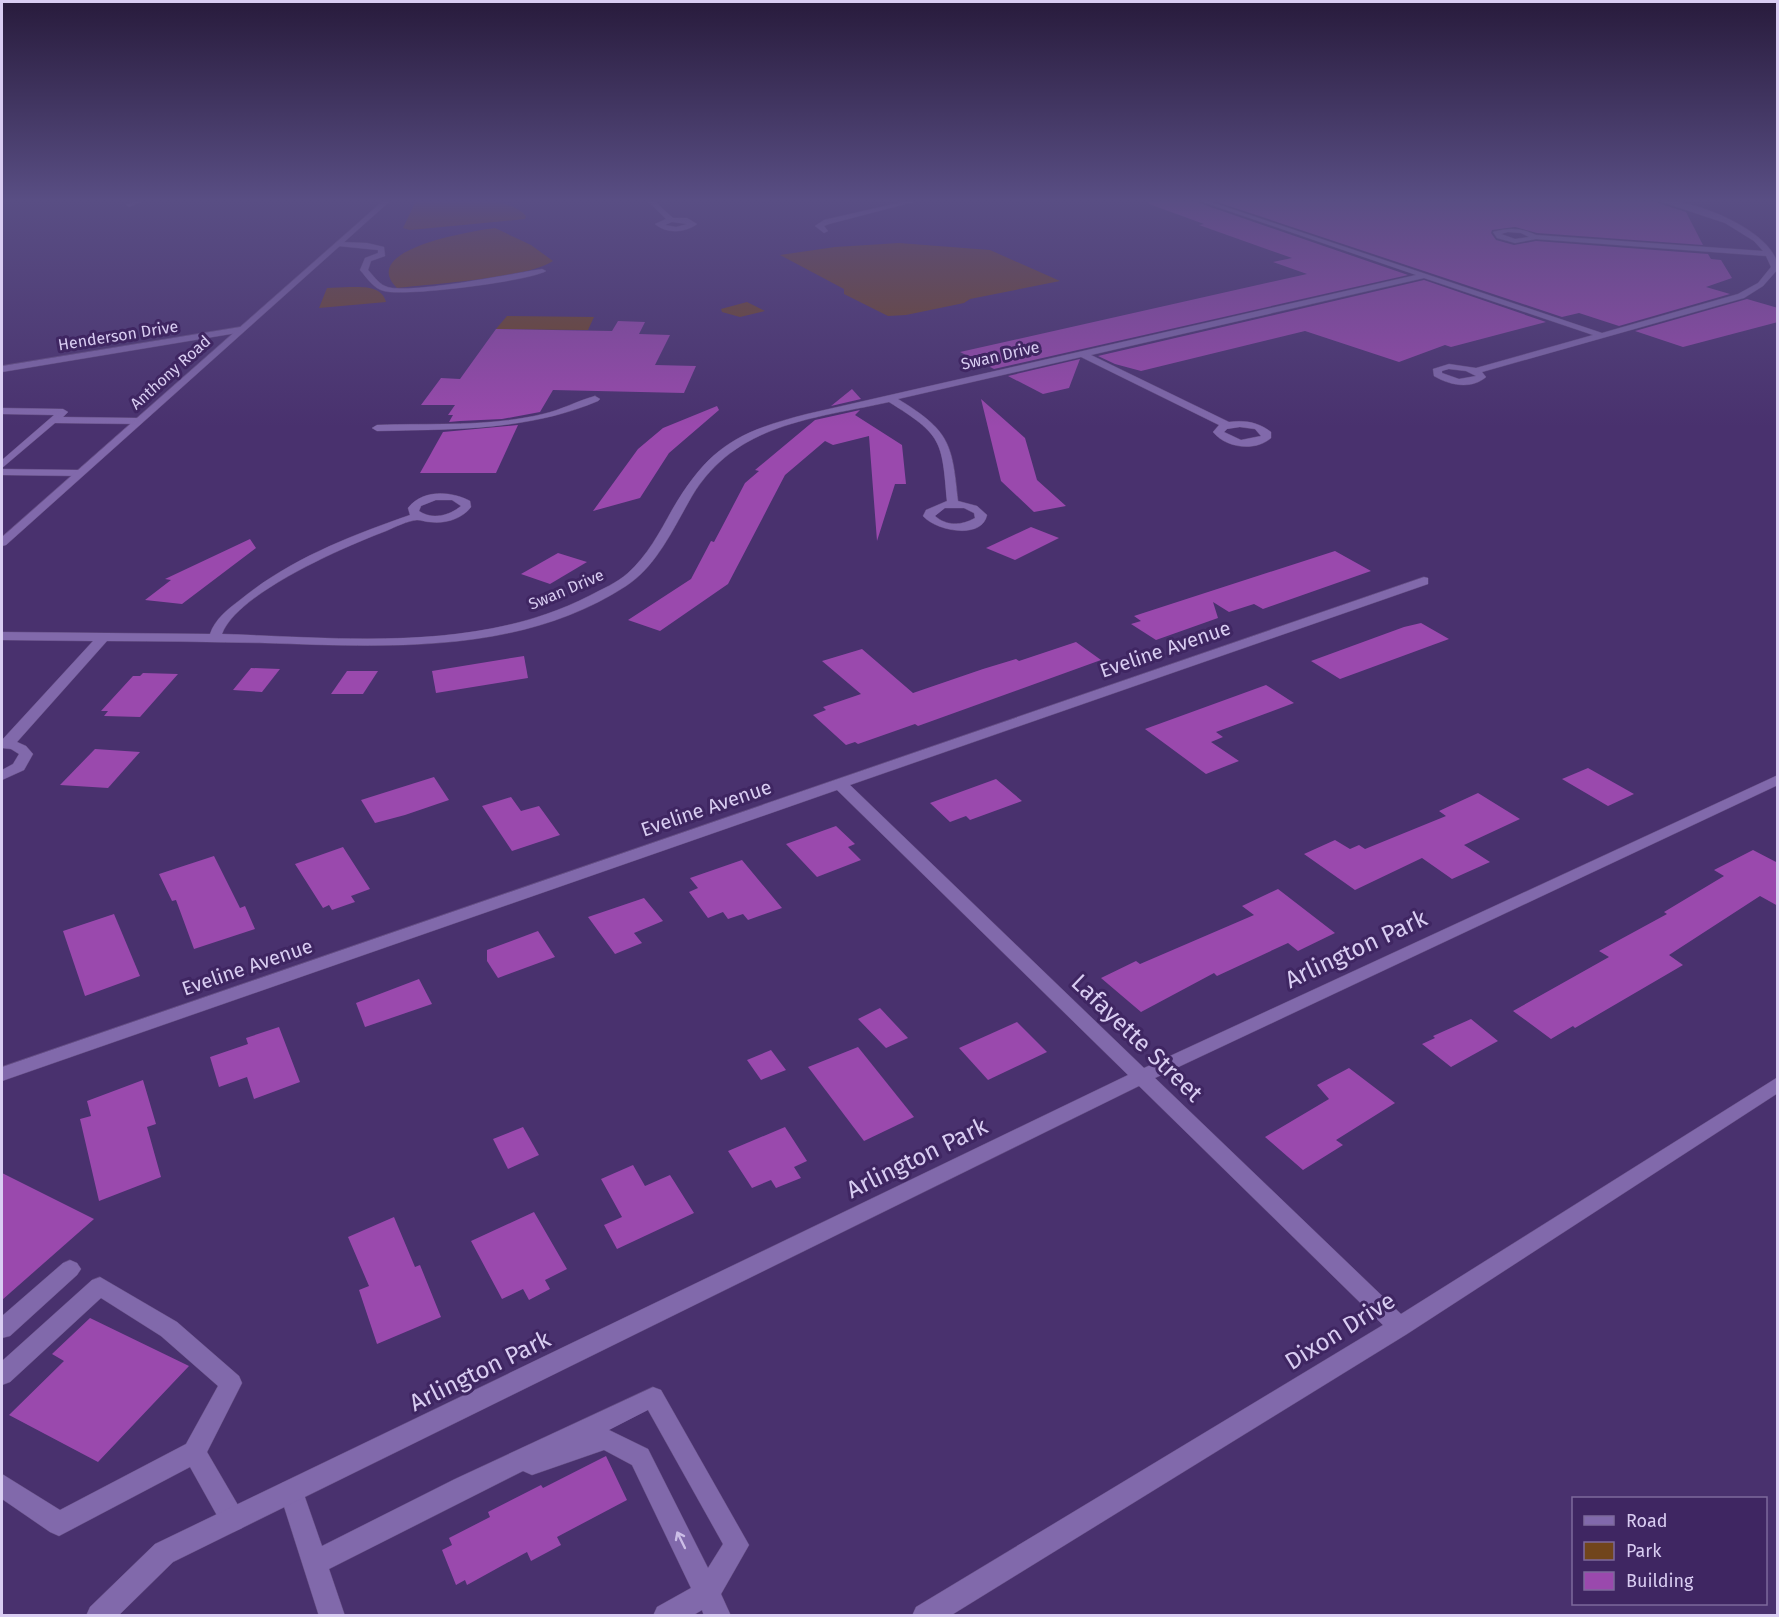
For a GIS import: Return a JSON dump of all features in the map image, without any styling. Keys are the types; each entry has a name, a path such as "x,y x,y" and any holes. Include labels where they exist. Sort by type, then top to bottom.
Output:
{"street":[{"name":"Anthony Road","path":"2,543 7,533 79,473 302,276"},
{"path":"370,276 383,289 393,291 507,276"},
{"name":"Swan Drive","path":"2,636 421,642 481,636 551,618 622,584 646,562 703,471 719,454 757,432 783,423 1421,276"},
{"path":"1424,276 1601,335"},
{"path":"1476,371 1722,302 1754,290 1770,276"},
{"name":"Henderson Drive","path":"2,369 240,330"},
{"path":"1082,354 1227,425"},
{"path":"377,428 500,423 575,409 595,399"},
{"path":"891,399 927,421 946,444 953,505"},
{"path":"2,411 63,412 2,465"},
{"path":"53,420 138,421"},
{"path":"2,472 79,473"},
{"path":"215,638 216,630 221,623 255,592 309,558 358,537 417,516"},
{"name":"Eveline Avenue","path":"2,1074 1424,581"},
{"path":"2,776 19,766 26,754 23,749 4,744 102,639"},
{"name":"Arlington Park","path":"99,1616 164,1553 1140,1077 1778,779"},
{"name":"Lafayette Street","path":"840,784 1399,1326"},
{"name":"Dixon Drive","path":"925,1616 1399,1326 1778,1084"},
{"path":"2,1329 70,1269"},
{"path":"2,1376 100,1286 169,1329 231,1383 194,1452 59,1524 2,1485"},
{"path":"314,1563 464,1487 653,1397 737,1545 712,1604"},
{"path":"464,1487 605,1439 640,1457 712,1604"},
{"path":"194,1452 233,1520"},
{"path":"291,1491 332,1616"},
{"path":"666,1616 712,1604"}],"green space":[{"path":"390,276 498,276 455,282 397,288"},
{"path":"820,276 1050,276 1060,281 970,299 964,303 906,315 888,316 844,294 844,289"},
{"path":"350,287 377,290 386,302 319,308 327,288"},
{"path":"747,302 765,311 740,317 722,312 721,309"},
{"path":"507,316 594,317 588,330 496,329"}],"building":[{"path":"1296,276 1402,276 994,369 960,352"},
{"path":"1440,276 1732,278 1706,287 1730,294 1619,326 1579,313 1562,317"},
{"path":"1424,280 1546,322 1451,347 1445,345 1399,362 1305,331 1141,371 1115,364 1098,356"},
{"path":"1747,299 1778,308 1778,322 1683,347 1635,331"},
{"path":"618,321 645,322 639,334 670,335 655,365 696,366 684,393 553,390 540,412 502,419 449,422 453,415 448,415 455,405 421,405 441,378 460,379 496,329 612,331"},
{"path":"1080,359 1069,388 1043,394 1008,376"},
{"path":"852,389 861,399 831,406"},
{"path":"981,399 1025,438 1037,480 1066,506 1034,512 1001,481"},
{"path":"717,406 719,410 669,453 640,498 593,511 638,449 663,428"},
{"path":"860,410 855,415 902,445 906,484 895,484 877,541 869,436 833,445 825,441 785,475 728,584 660,631 628,620 691,579 711,541 714,542 745,483 759,471 755,470 815,420"},
{"path":"518,425 496,473 420,473 443,432"},
{"path":"1031,527 1059,538 1015,560 986,548"},
{"path":"250,539 256,548 182,604 145,600 171,580 165,579"},
{"path":"1335,551 1371,571 1263,609 1254,604 1229,612 1213,602 1218,618 1156,640 1131,624 1141,621 1134,616"},
{"path":"558,553 587,562 550,584 521,574"},
{"path":"1421,623 1449,639 1340,679 1311,661 1404,627"},
{"path":"1076,642 1101,660 918,726 915,724 858,744 855,742 846,745 813,715 826,710 823,707 861,694 822,661 862,649 913,693 983,669 1016,659 1019,661"},
{"path":"524,656 528,678 436,693 432,671"},
{"path":"251,668 280,669 262,692 233,690"},
{"path":"347,671 378,671 363,694 331,694"},
{"path":"143,673 178,674 140,717 104,716 108,711 101,711 133,676 140,676"},
{"path":"1266,685 1294,703 1216,732 1223,737 1211,742 1239,761 1206,774 1145,729"},
{"path":"95,749 140,752 108,788 60,785"},
{"path":"1588,768 1634,794 1608,806 1562,779"},
{"path":"434,777 449,800 405,815 375,823 361,800"},
{"path":"996,779 1022,801 970,820 966,816 950,822 930,803"},
{"path":"1478,793 1520,819 1464,845 1490,862 1452,879 1422,858 1355,890 1304,854 1335,840 1350,849 1359,845 1365,849 1446,816 1439,811"},
{"path":"511,797 521,811 539,806 560,835 512,851 482,806"},
{"path":"836,826 855,844 848,847 861,860 817,877 786,844"},
{"path":"343,847 370,889 351,896 355,902 332,910 329,905 323,908 295,864"},
{"path":"1753,850 1778,863 1778,906 1760,896 1669,955 1683,965 1575,1028 1573,1026 1551,1039 1513,1011 1609,957 1599,951 1667,914 1664,912 1724,876 1714,870"},
{"path":"214,856 240,908 245,906 255,929 194,949 176,900 172,901 159,874"},
{"path":"742,860 782,908 748,920 743,914 728,919 723,912 708,918 689,892 698,888 690,878"},
{"path":"1278,889 1335,933 1298,951 1288,943 1217,976 1214,973 1141,1012 1101,978 1136,961 1140,964 1254,915 1242,906"},
{"path":"644,898 663,921 634,933 642,943 615,954 588,917"},
{"path":"114,914 140,976 85,996 63,931"},
{"path":"538,931 555,957 498,978 487,961 487,950"},
{"path":"419,979 432,1004 365,1027 356,1003"},
{"path":"880,1008 908,1038 886,1048 858,1019"},
{"path":"1471,1019 1498,1041 1451,1067 1422,1044 1435,1038 1433,1036"},
{"path":"1017,1022 1047,1052 988,1080 959,1048"},
{"path":"279,1027 300,1082 254,1099 247,1077 219,1087 210,1057 248,1044 246,1038"},
{"path":"858,1047 914,1117 864,1141 808,1067"},
{"path":"771,1050 786,1070 761,1080 747,1060"},
{"path":"1349,1068 1395,1103 1336,1140 1343,1145 1303,1170 1265,1137 1329,1099 1317,1085"},
{"path":"143,1080 156,1124 147,1127 161,1177 99,1201 80,1119 91,1116 87,1101"},
{"path":"523,1127 539,1155 508,1169 493,1139"},
{"path":"785,1127 807,1161 794,1167 801,1178 776,1188 771,1180 752,1188 728,1151"},
{"path":"633,1165 645,1186 670,1175 694,1213 617,1249 604,1225 622,1217 601,1179"},
{"path":"2,1173 94,1219 2,1300"},
{"path":"534,1212 567,1269 545,1280 550,1289 529,1300 523,1289 502,1299 471,1241"},
{"path":"394,1217 415,1267 420,1265 441,1317 377,1344 359,1290 369,1286 348,1237"},
{"path":"90,1318 189,1366 98,1462 9,1415 64,1361 52,1354"},
{"path":"606,1456 627,1500 557,1537 561,1545 531,1561 527,1552 467,1585 465,1580 456,1585 442,1550 452,1545 449,1538 490,1517 488,1512 541,1485 543,1488"}]}
